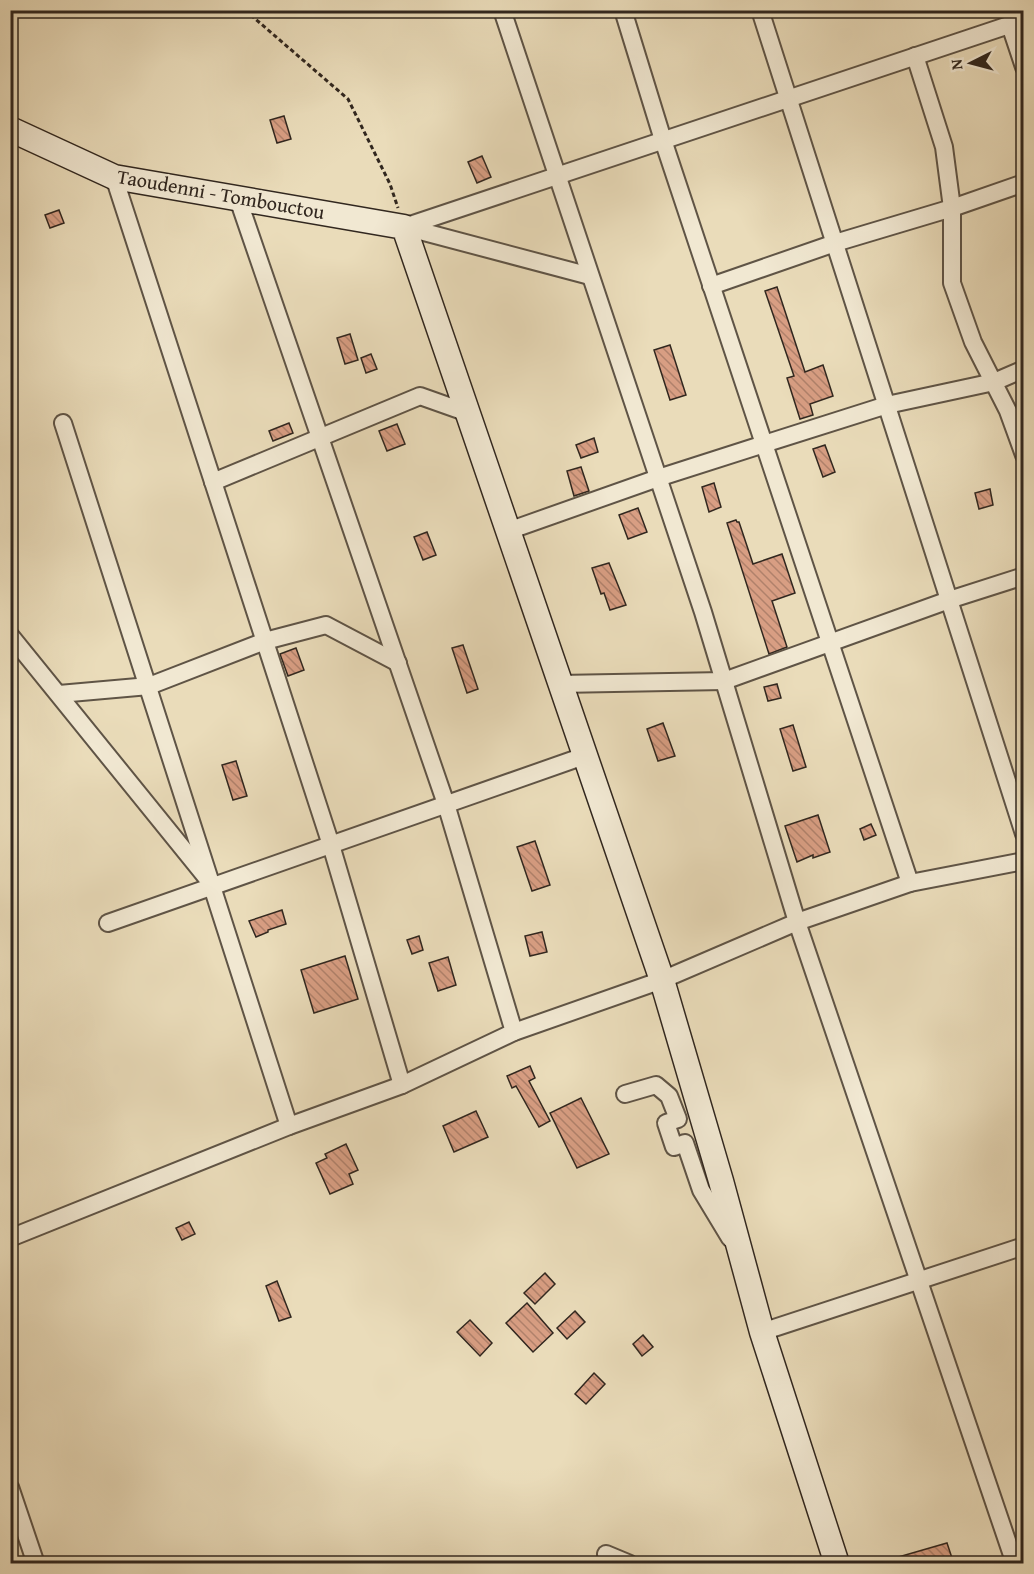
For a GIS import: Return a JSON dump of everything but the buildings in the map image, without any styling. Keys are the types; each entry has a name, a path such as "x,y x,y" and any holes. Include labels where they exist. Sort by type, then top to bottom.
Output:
{"street":[{"path":"502,10 724,681 797,922 1015,1563"},
{"path":"623,10 663,140 910,884"},
{"path":"760,10 1023,834"},
{"path":"404,227 1017,22 1023,68"},
{"path":"915,56 944,147 952,208 952,283 973,342 1008,411 1023,455"},
{"name":"Taoudenni - Tombouctou","path":"10,129 114,177 404,227"},
{"path":"114,177 331,845 402,1085"},
{"path":"711,286 835,243 952,208 1023,183"},
{"path":"238,199 446,804 514,1032"},
{"path":"404,227 590,276"},
{"path":"404,227 662,980 762,1332 837,1563"},
{"path":"508,531 658,478 887,405 993,382 1023,369"},
{"path":"213,482 420,396 468,413"},
{"path":"63,423 289,1126"},
{"path":"560,684 724,681 949,600 1023,576"},
{"path":"59,694 149,686 265,641 326,625 398,663"},
{"path":"10,635 213,886"},
{"path":"108,923 584,756"},
{"path":"10,1238 289,1126 402,1085 514,1032 662,980 797,922 910,884 1023,861"},
{"path":"625,1094 656,1085 669,1096 678,1119 666,1123 674,1147 686,1143 701,1190 741,1255"},
{"path":"762,1332 1023,1246"},
{"path":"10,1487 36,1563"},
{"path":"606,1554 630,1563"}],"path":[{"path":"245,10 348,99 390,184 404,227"}]}
